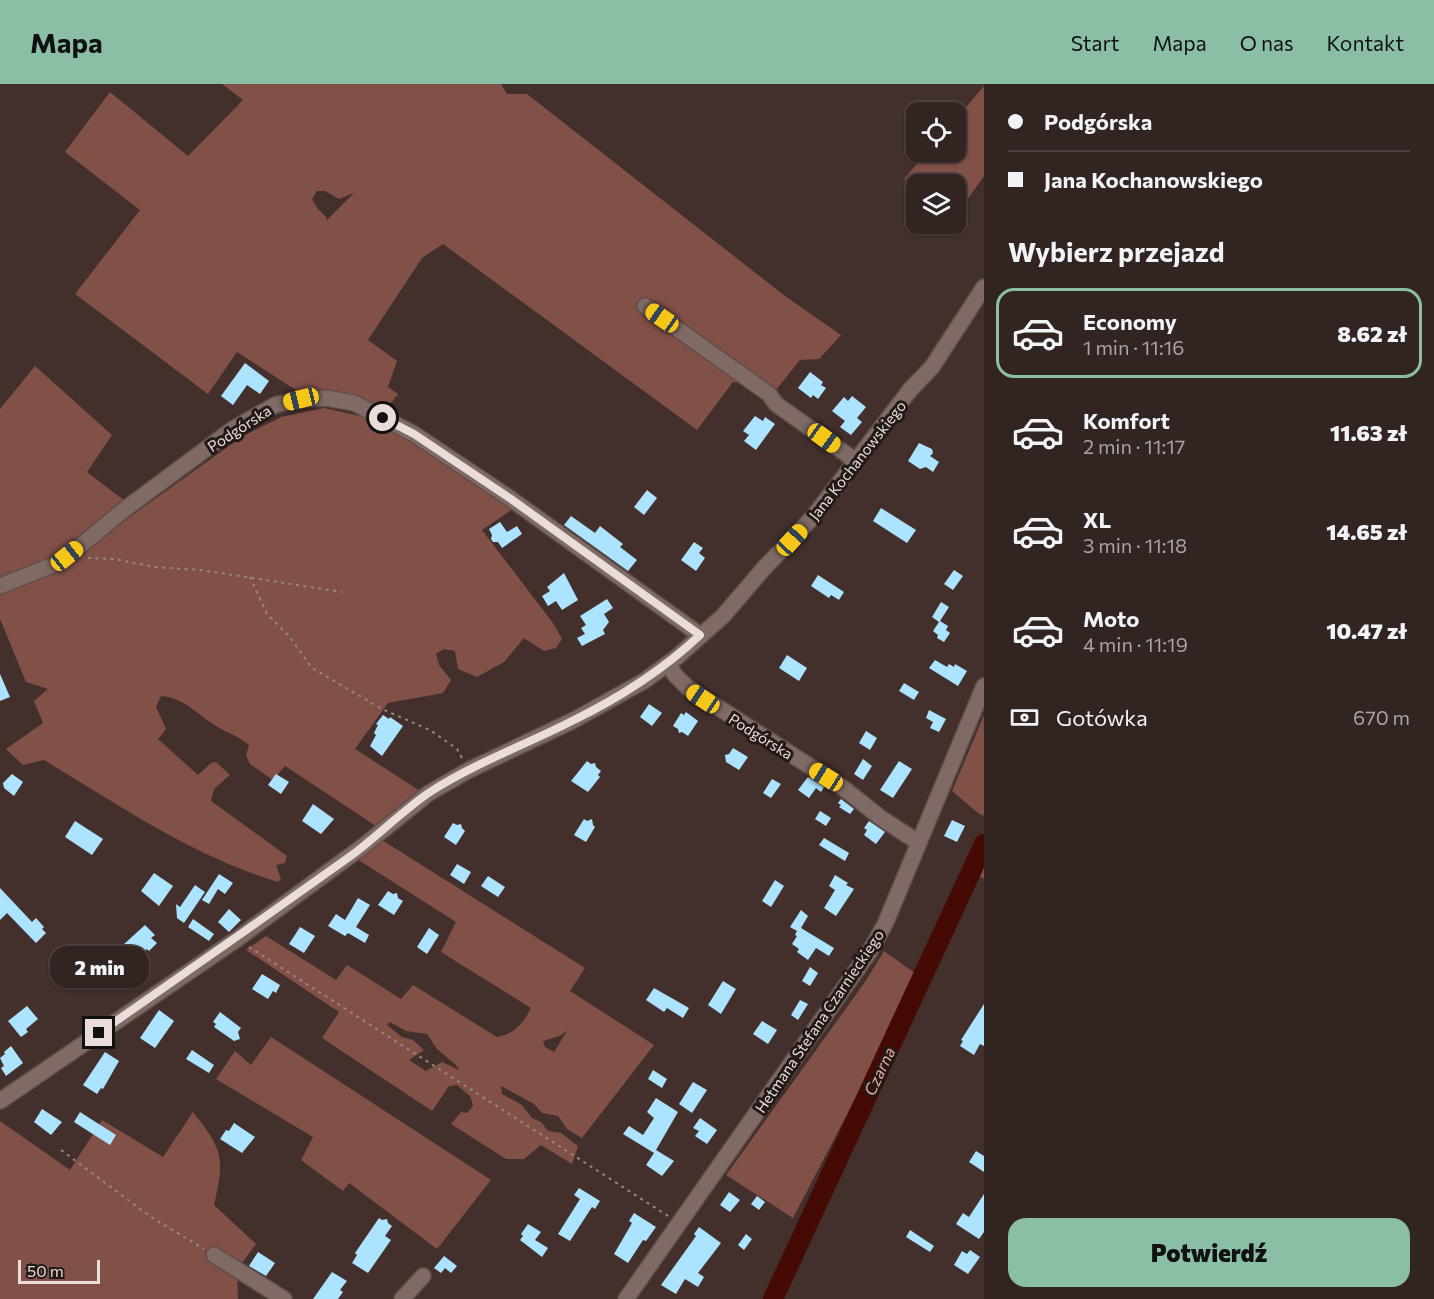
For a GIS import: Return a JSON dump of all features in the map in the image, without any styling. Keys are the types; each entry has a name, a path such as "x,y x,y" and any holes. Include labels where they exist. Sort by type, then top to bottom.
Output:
{"street":[{"name":"Jana Kochanowskiego","path":"0,1101 237,939 362,847 429,793 469,770 574,720 644,681 668,664 723,616 765,567 813,518 910,390 932,367 984,287"},
{"path":"645,306 768,394 776,404 856,461"},
{"name":"Podgórska","path":"0,586 52,565 67,556 125,509 232,429 275,405 301,399 326,398 354,404 422,439 511,499 700,635"},
{"name":"Podgórska","path":"668,664 688,688 843,787 881,818 919,843"},
{"name":"Hetmana Stefana Czarnieckiego","path":"626,1299 870,951 886,922 984,686"},
{"path":"214,1256 284,1299"},
{"path":"402,1299 423,1276"}],"path":[{"path":"67,556 114,559 155,567 201,570 342,592"},
{"path":"250,578 267,614 289,636 312,668 382,709 430,730 457,749 469,770"},
{"path":"237,939 679,1223"},
{"path":"61,1150 151,1217 214,1256"}],"shaded area":[{"path":"222,84 501,84 507,94 527,94 785,296 841,335 819,359 800,360 776,390 733,382 697,430 443,244 422,258 368,340 397,361 388,387 398,394 383,413 311,400 237,352 208,394 75,294 140,210 65,152 110,92 188,156 243,100","holes":["317,191 325,191 339,199 354,193 326,221 327,218 312,199"]},
{"path":"984,86 984,176 966,201 966,174 908,174 918,162 966,162 966,107"},
{"path":"35,366 112,435 87,472 125,501 60,561 0,585 0,409"},
{"path":"324,408 382,421 513,509 482,530 553,623 562,639 556,648 544,651 524,638 504,662 477,677 458,669 455,651 444,649 436,654 439,665 451,680 443,693 388,703 355,749 420,791 376,826 285,766 273,780 250,764 246,755 249,745 245,742 216,726 183,703 161,696 156,707 166,729 158,739 198,775 211,763 216,762 230,775 214,789 211,801 287,856 285,863 276,865 281,879 278,882 217,859 187,844 44,760 23,765 6,749 43,723 34,701 48,689 26,682 0,619 0,595 63,568 243,436 281,417"},
{"path":"984,715 984,816 952,791"},
{"path":"382,840 585,968 570,991 654,1045 582,1138 567,1129 558,1116 542,1113 534,1104 501,1086 502,1094 522,1105 532,1118 541,1122 548,1131 561,1133 578,1146 572,1164 541,1145 524,1159 506,1159 451,1124 461,1112 467,1113 473,1106 470,1096 457,1085 449,1086 432,1111 322,1038 339,1012 246,950 266,936 336,980 347,965 401,999 413,985 497,1037 518,1027 531,1008 441,952 456,922 357,859","holes":["390,1022 406,1031 427,1034 437,1049 459,1070 442,1062 426,1071 409,1060 424,1050 413,1040 402,1037 387,1025","567,1031 554,1052 545,1047 543,1041"]},
{"path":"984,850 984,879 973,872"},
{"path":"884,951 919,976 793,1218 726,1175 865,982"},
{"path":"271,1037 491,1180 437,1249 349,1183 343,1191 301,1160 313,1137 216,1079 235,1051 251,1065"},
{"path":"193,1112 216,1145 219,1155 220,1176 214,1205 256,1244 237,1270 238,1299 0,1299 0,1121 70,1170 102,1120 163,1157"}],"building":[{"path":"245,363 269,381 260,394 247,385 233,405 221,396"},
{"path":"810,372 823,382 821,385 826,388 818,399 813,395 811,398 798,388"},
{"path":"852,396 866,407 857,418 862,422 851,435 840,427 845,421 832,411 844,397 848,401"},
{"path":"755,416 763,421 765,417 775,424 756,450 744,441 749,435 743,431"},
{"path":"919,443 932,449 933,453 930,456 939,462 933,472 926,467 920,469 908,461"},
{"path":"647,490 657,498 644,515 634,507"},
{"path":"881,508 916,530 907,543 873,521"},
{"path":"571,516 595,533 600,526 623,544 620,547 637,560 628,571 564,525"},
{"path":"500,522 507,532 517,526 522,534 502,548 498,542 493,542 489,529"},
{"path":"694,542 703,548 699,553 705,558 696,571 681,560"},
{"path":"954,570 963,576 953,590 944,584"},
{"path":"564,573 578,600 562,610 556,601 548,606 542,596 550,591 547,587"},
{"path":"818,575 844,592 839,600 831,595 829,598 811,586"},
{"path":"607,599 613,608 604,614 609,622 603,630 605,634 582,646 577,638 585,634 581,628 586,625 580,616"},
{"path":"941,602 949,607 940,621 948,626 946,630 950,633 944,642 937,638 938,635 933,631 939,622 932,617"},
{"path":"787,655 807,668 799,681 779,668"},
{"path":"935,660 947,667 949,664 954,667 955,664 967,671 958,686 929,668"},
{"path":"0,674 10,697 0,701"},
{"path":"904,683 919,692 914,700 899,691"},
{"path":"649,704 662,713 652,726 640,717"},
{"path":"929,710 946,719 939,732 930,728 933,722 926,718"},
{"path":"686,712 698,721 688,736 682,732 679,733 678,729 673,726 681,713 684,715"},
{"path":"383,715 403,726 382,756 370,746 376,735 374,733 378,725 376,724"},
{"path":"866,731 877,738 870,750 859,743"},
{"path":"733,748 748,757 739,770 726,762 725,755 729,754"},
{"path":"863,759 872,766 863,780 854,774"},
{"path":"587,761 591,764 595,763 601,771 598,775 600,777 588,792 571,781"},
{"path":"899,761 912,769 893,798 880,790"},
{"path":"12,774 23,782 14,796 4,788 3,783"},
{"path":"276,774 289,782 281,794 268,785"},
{"path":"808,777 824,787 821,792 816,788 809,798 798,790"},
{"path":"772,779 781,784 771,798 763,793"},
{"path":"841,799 854,809 850,814 839,807 841,805 838,803"},
{"path":"313,804 334,819 321,834 302,821"},
{"path":"820,811 831,818 826,826 815,819"},
{"path":"584,819 587,821 592,819 595,827 586,842 574,835"},
{"path":"952,820 965,826 957,842 944,836"},
{"path":"75,821 103,839 92,855 65,837"},
{"path":"869,821 885,832 876,844 864,835 867,830 864,828"},
{"path":"453,823 461,824 465,831 456,845 444,837"},
{"path":"824,838 849,853 845,861 819,845"},
{"path":"457,864 471,872 464,884 450,875"},
{"path":"154,873 173,886 159,906 141,891"},
{"path":"219,874 233,883 225,894 218,889 209,904 202,900"},
{"path":"835,875 854,889 836,916 824,908 835,890 829,886"},
{"path":"488,876 505,887 498,897 481,886"},
{"path":"775,880 784,886 771,907 762,901"},
{"path":"195,885 205,892 184,923 177,918 176,904 180,907"},
{"path":"0,888 32,922 36,918 44,927 42,929 46,933 36,943 7,913 0,920"},
{"path":"388,891 393,894 397,893 398,898 403,901 394,915 378,905"},
{"path":"358,898 370,905 356,927 369,935 365,943 348,933 345,936 328,926 336,914 345,920"},
{"path":"229,909 241,920 229,932 218,922"},
{"path":"801,910 808,916 801,928 834,948 829,956 816,948 808,960 797,952 799,949 792,944 797,931 790,927"},
{"path":"193,919 214,934 209,941 188,927"},
{"path":"145,925 155,935 151,938 157,943 149,951 147,949 144,952 141,948 134,955 123,945"},
{"path":"300,927 315,936 304,953 289,944"},
{"path":"429,928 439,935 427,954 417,947"},
{"path":"82,952 100,971 90,981 87,978 83,982 72,970 79,964 75,959"},
{"path":"810,967 818,973 810,986 802,981"},
{"path":"262,974 280,985 276,993 273,991 268,999 252,989"},
{"path":"723,981 736,989 721,1014 708,1005"},
{"path":"654,988 689,1008 683,1018 667,1008 664,1012 646,1000"},
{"path":"800,1000 808,1004 798,1020 791,1015"},
{"path":"984,1004 984,1046 980,1044 974,1055 960,1046 963,1041 961,1040"},
{"path":"27,1006 38,1019 26,1029 28,1032 21,1037 8,1021"},
{"path":"159,1010 174,1021 155,1048 140,1038"},
{"path":"220,1012 241,1028 238,1032 240,1039 234,1041 214,1027 216,1024 213,1022"},
{"path":"762,1021 777,1030 768,1044 753,1034"},
{"path":"11,1046 23,1063 6,1076 1,1068 4,1066 0,1058"},
{"path":"192,1050 214,1065 209,1073 186,1059"},
{"path":"105,1052 119,1061 103,1089 101,1088 97,1094 83,1085"},
{"path":"653,1070 667,1079 662,1088 648,1079"},
{"path":"693,1082 707,1090 692,1113 679,1104"},
{"path":"656,1098 678,1112 656,1150 674,1161 662,1176 646,1165 654,1153 623,1134 629,1126 643,1135 654,1118 647,1112"},
{"path":"42,1109 62,1122 51,1135 34,1122"},
{"path":"80,1112 116,1135 110,1145 74,1122"},
{"path":"700,1118 717,1130 707,1144 695,1136 699,1131 693,1128"},
{"path":"234,1123 255,1137 242,1153 220,1139"},
{"path":"976,1151 984,1156 984,1172 969,1162"},
{"path":"579,1188 600,1201 595,1209 592,1207 570,1241 558,1234 580,1199 574,1195"},
{"path":"729,1192 740,1200 730,1212 720,1205"},
{"path":"984,1194 984,1232 979,1239 956,1224 963,1213 969,1217"},
{"path":"757,1196 765,1202 759,1210 751,1204"},
{"path":"634,1213 656,1227 646,1241 643,1240 628,1263 614,1254 632,1223 629,1221"},
{"path":"379,1218 387,1219 392,1226 385,1236 391,1240 368,1273 352,1263 357,1255 355,1253"},
{"path":"528,1224 541,1232 535,1240 548,1248 542,1257 520,1240"},
{"path":"699,1227 721,1243 698,1273 704,1277 698,1287 685,1279 676,1294 661,1285 696,1236 694,1234"},
{"path":"910,1230 934,1246 930,1252 906,1237"},
{"path":"746,1234 752,1239 744,1250 738,1245"},
{"path":"970,1250 980,1257 968,1274 954,1265 962,1251 967,1254"},
{"path":"258,1252 275,1263 266,1276 249,1266"},
{"path":"444,1256 457,1266 451,1273 445,1268 441,1273 434,1268"},
{"path":"332,1272 347,1281 340,1290 343,1292 338,1299 313,1299"}],"waterway":[{"name":"Czarna","path":"773,1299 984,844"}],"route":[{"path":"99,1033 237,939 362,847 429,793 469,770 574,720 644,681 677,657 700,635 511,499 414,434 383,418"}]}
